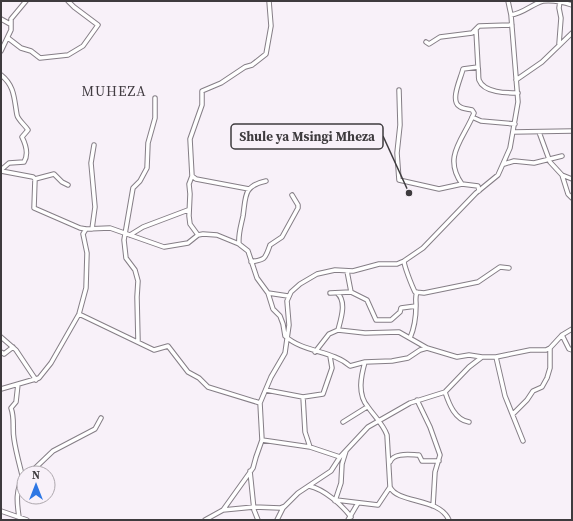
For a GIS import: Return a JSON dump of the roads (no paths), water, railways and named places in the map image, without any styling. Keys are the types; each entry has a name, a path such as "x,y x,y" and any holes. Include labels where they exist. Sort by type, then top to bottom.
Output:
{"street":[{"path":"1,51 11,30 10,24 14,16 26,1"},
{"path":"8,38 21,48 33,52 40,58 68,55 83,46 98,24 68,1"},
{"path":"198,235 190,224 188,210 190,194 189,184 192,176 190,139 202,105 202,91 221,83 245,67 252,65 266,54 271,26 269,1"},
{"path":"223,510 250,471 262,440 260,403 284,353 289,325 287,306 288,296 300,284 316,274 335,270 347,271 379,264 397,264 404,261 423,248 479,191 498,175 510,148 515,124 518,92 512,24 508,1"},
{"path":"511,15 525,11 544,1 560,1 572,5"},
{"path":"560,1 558,8 561,18 560,44"},
{"path":"1,19 10,24"},
{"path":"426,42 429,44 440,37 472,33 479,26 512,24"},
{"path":"476,30 478,67 480,80 483,86 501,92 518,92"},
{"path":"516,80 542,62 572,33"},
{"path":"462,184 456,176 453,160 472,117 473,111 460,107 457,104 456,91 463,69 478,67"},
{"path":"1,75 15,94 17,115 24,122 28,131 22,137 26,151 26,158 24,162 9,163 1,171"},
{"path":"400,90 400,125 397,153 399,180 439,189 462,184 478,186 490,183"},
{"path":"138,341 136,317 138,282 135,270 124,253 125,233 133,188 140,182 147,168 148,143 155,118 155,98"},
{"path":"472,117 481,121 515,124"},
{"path":"513,132 572,131"},
{"path":"539,132 549,159 562,175 568,194 572,198"},
{"path":"92,229 95,207 91,163 94,145"},
{"path":"504,164 514,161 534,163 562,156"},
{"path":"1,171 33,177 35,179 54,174 62,182 68,185"},
{"path":"562,175 572,179"},
{"path":"192,176 196,179 249,188"},
{"path":"35,179 34,208 86,229 110,228 168,247 188,243 198,235 217,235 239,244 248,251 257,278 268,293 273,309 280,316 284,334 287,338 315,352 341,359 351,366 365,362 392,362 408,358 420,350 427,348"},
{"path":"239,244 238,234 244,197 249,188 257,183 266,181"},
{"path":"478,186 479,191"},
{"path":"251,262 262,260 266,257 270,245 282,237 298,208 292,194"},
{"path":"130,235 143,227 188,210"},
{"path":"1,388 36,380 44,373 79,314 86,288 87,253 83,234 86,229"},
{"path":"404,261 404,266 409,274 414,290 417,292 432,292 444,288 478,282 500,267 509,268"},
{"path":"347,271 351,292"},
{"path":"330,293 351,292 367,300 376,319 379,320 391,320 400,312 401,308 416,306"},
{"path":"410,338 412,333 416,306 415,298 417,292"},
{"path":"268,293 288,296"},
{"path":"337,293 340,296 343,310 338,330"},
{"path":"79,314 154,350 168,346 188,372 199,378 208,386 260,403"},
{"path":"315,352 329,334 338,330 365,333 399,332 427,348 456,357 469,355 496,357 530,350 546,350 550,348 562,335 572,329"},
{"path":"562,335 569,349 572,350"},
{"path":"1,338 13,347 36,380"},
{"path":"420,350 422,345"},
{"path":"1,352 4,354 13,347"},
{"path":"513,414 533,391 542,387 550,368 550,348"},
{"path":"266,390 303,397 317,396 324,393 332,368 330,356"},
{"path":"277,520 286,505 298,493 331,471 340,457 360,434 379,420 416,400 445,392 469,367 482,357"},
{"path":"496,357 505,396 523,440"},
{"path":"335,501 380,504 390,486 390,462 387,435 379,420 367,407 362,398 360,381 365,362"},
{"path":"18,384 16,402 11,408 14,416 14,435 20,465"},
{"path":"445,392 450,407 456,415 463,422 469,422"},
{"path":"303,397 305,432 310,447"},
{"path":"416,400 438,448 439,461 435,472 433,506"},
{"path":"343,422 367,407"},
{"path":"38,465 53,451 95,429 101,418"},
{"path":"262,440 310,447 340,457"},
{"path":"335,501 341,483 342,464 347,450"},
{"path":"390,462 394,457 404,455 419,455 422,461 427,462 439,461"},
{"path":"250,471 254,507 258,520"},
{"path":"309,486 317,488 335,501 349,519 358,503"},
{"path":"390,486 394,492 399,495 417,501 426,502 444,511 449,520"},
{"path":"19,505 19,517"},
{"path":"205,520 223,510 254,507 276,508 286,505"},
{"path":"276,508 281,513 282,520"},
{"path":"2,512 27,520"}],"place":[{"name":"Shule ya Msingi Mheza","path":"409,193"}],"district":[{"name":"MUHEZA","path":"114,91"}]}
